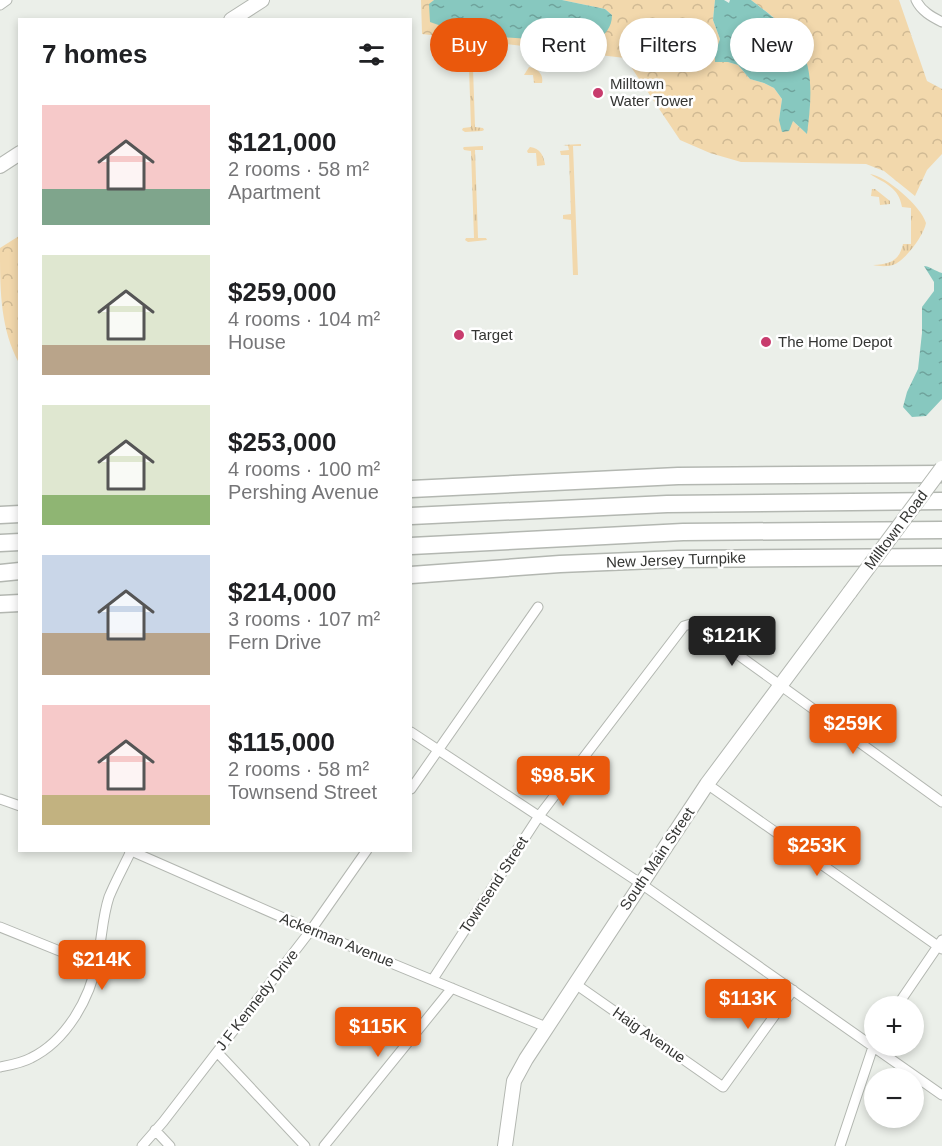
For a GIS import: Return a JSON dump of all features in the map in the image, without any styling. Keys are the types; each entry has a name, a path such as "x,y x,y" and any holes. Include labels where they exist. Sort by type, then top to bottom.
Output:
{"highway":[{"path":"412,489 678,476 942,474"},
{"path":"412,516 667,504 942,501"},
{"path":"0,515 18,514"},
{"name":"New Jersey Turnpike","path":"412,546 682,532 942,530"},
{"path":"0,543 18,542"},
{"name":"New Jersey Turnpike","path":"412,575 560,564 678,559 942,557"},
{"path":"0,573 18,571"},
{"path":"0,604 18,603"}],"street":[{"path":"0,4 7,0"},
{"path":"234,18 262,0"},
{"path":"916,0 930,16 942,22"},
{"path":"0,165 18,154"},
{"name":"Milltown Road","path":"850,592 942,468"},
{"name":"South Main Street","path":"505,1146 514,1082 546,1027 707,784 850,592"},
{"path":"412,788 538,607"},
{"name":"Townsend Street","path":"433,979 539,816 684,626 694,622 780,686"},
{"path":"780,686 942,802"},
{"path":"412,733 640,883 864,1039"},
{"path":"707,784 941,945 904,996"},
{"path":"0,799 18,805"},
{"path":"0,1067 30,1059 54,1042 80,1007 91,984 97,962 110,896 130,852"},
{"name":"Ackerman Avenue","path":"132,852 311,930 546,1027"},
{"name":"J F Kennedy Drive","path":"142,1146 311,930 366,852"},
{"path":"0,927 77,958 97,962"},
{"name":"Haig Avenue","path":"574,983 723,1087 793,990"},
{"path":"324,1146 452,988"},
{"path":"217,1052 305,1146"},
{"path":"840,1146 871,1056"},
{"path":"888,1056 942,1095"},
{"path":"155,1130 170,1146"}],"green space":[{"path":"421,0 434,0 429,5 439,18 430,18 430,35 422,34"},
{"path":"562,0 715,0 713,18 619,18 619,57 607,56 607,18 602,18 612,15 605,9"},
{"path":"751,0 899,0 927,81 942,89 942,154 927,170 915,196 884,171 866,164 741,162 710,153 680,140 634,72 718,72 718,56 730,63 730,72 744,72 750,79 774,88 782,99 779,120 793,121 806,133 810,86 808,72 814,72 814,18 775,18"},
{"path":"508,36 520,37 520,46 508,44"},
{"path":"469,72 473,72 475,127 484,130 465,132 462,130 471,127"},
{"path":"526,72 539,72 542,83 534,83 533,75 524,75"},
{"path":"581,144 581,146 573,146 578,275 573,275 571,220 563,219 563,215 571,214 569,155 561,155 560,151 569,150 568,146 563,145"},
{"path":"483,146 483,150 475,150 478,238 487,240 468,242 466,238 474,238 471,151 463,148"},
{"path":"530,147 541,153 545,165 537,166 536,153 527,151"},
{"path":"870,174 885,180 902,193 917,208 926,223 913,247 898,263 893,265 873,265 892,261 899,255 903,244 911,244 911,208 902,207 894,190"},
{"path":"872,189 890,201 890,204 880,205 879,197 871,196"},
{"path":"18,237 18,361 8,336 2,308 0,248"}],"water":[{"path":"434,0 562,0 605,9 612,15 612,20 607,30 607,18 520,18 520,38 508,37 508,18 430,18 430,22 429,4"},
{"path":"715,0 724,0 729,3 730,0 751,0 773,18 730,18 730,63 718,62 720,39 718,18 713,18"},
{"path":"744,72 809,72 810,98 807,134 793,121 789,131 782,132 779,120 782,99 774,88 750,79"},
{"path":"924,266 942,273 942,399 926,416 912,417 903,407 918,369 922,307 934,291 934,282"}],"place":[{"name":"Milltown Water Tower","path":"598,93"},
{"name":"Target","path":"459,335"},
{"name":"The Home Depot","path":"766,342"}]}
